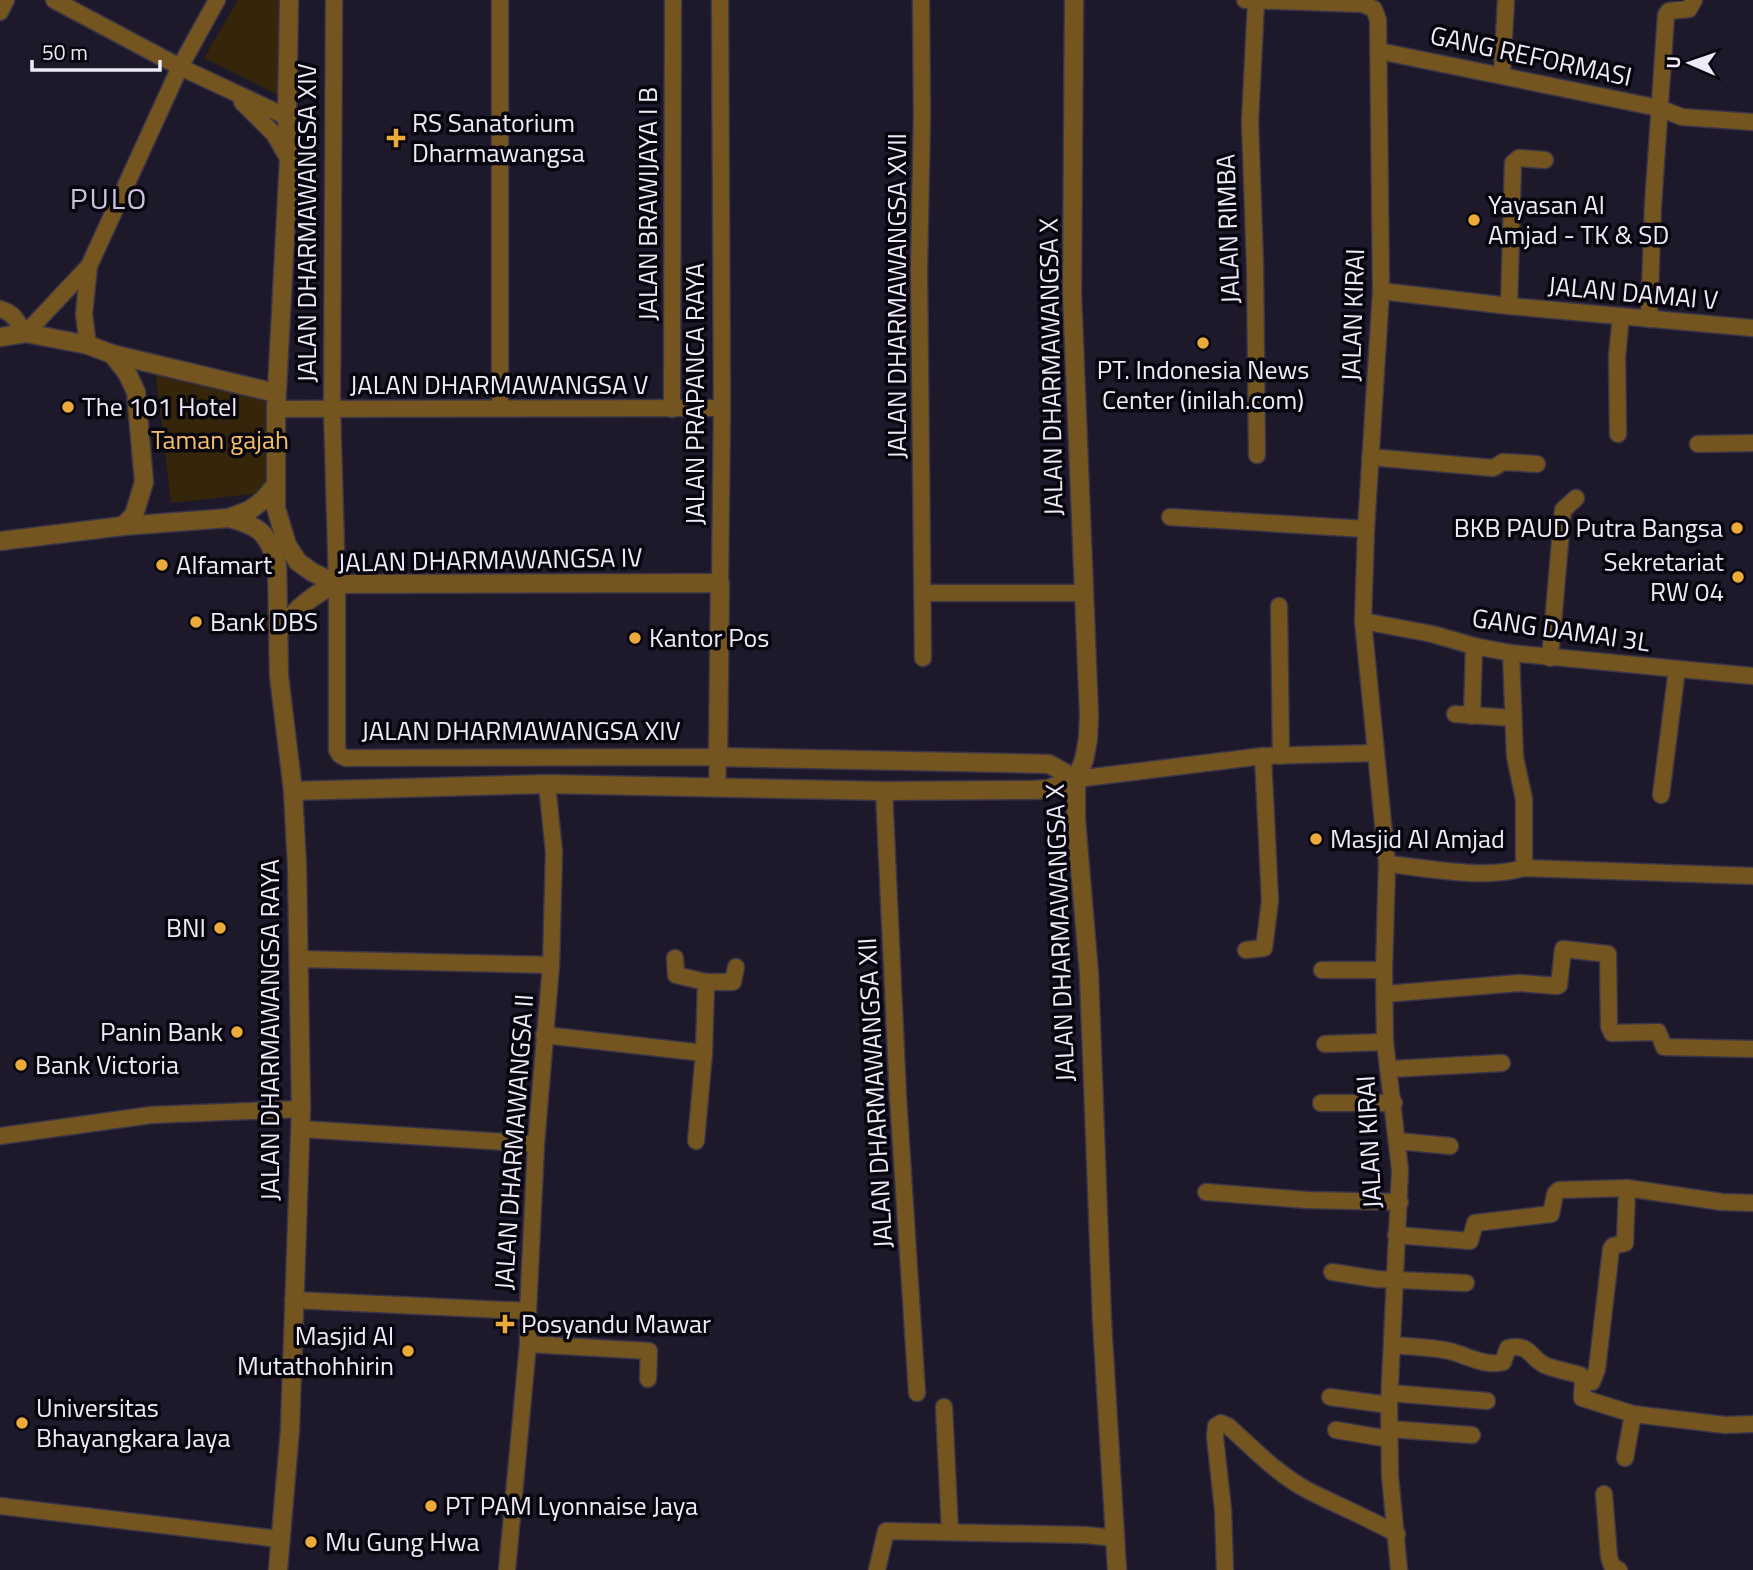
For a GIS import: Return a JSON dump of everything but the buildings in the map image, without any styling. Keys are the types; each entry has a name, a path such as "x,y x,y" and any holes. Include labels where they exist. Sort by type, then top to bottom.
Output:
{"street":[{"path":"0,12 6,0"},
{"path":"54,0 180,67 287,117"},
{"path":"88,345 84,314 89,266 180,67 217,0"},
{"path":"289,0 289,160 276,401 275,486 280,524 287,545 298,562 312,572 340,584"},
{"name":"JALAN DHARMAWANGSA XIV","path":"334,0 332,410 340,584 337,750 340,755 346,758 718,757 1049,764 1076,779"},
{"path":"500,0 500,408"},
{"name":"JALAN BRAWIJAYA I B","path":"672,409 673,0"},
{"name":"JALAN PRAPANCA RAYA","path":"718,787 722,408 720,0"},
{"name":"JALAN DHARMAWANGSA XVII","path":"921,0 919,284 923,658"},
{"name":"JALAN DHARMAWANGSA X","path":"1074,0 1072,294 1088,739 1084,760 1076,779 1076,820 1089,974 1102,1321 1116,1570"},
{"path":"1502,74 1506,0"},
{"path":"1649,319 1666,15 1669,10 1689,9 1693,0"},
{"name":"JALAN KIRAI","path":"1250,1 1374,4 1378,20 1381,291 1363,621 1387,864 1385,1042 1394,1103 1400,1202 1396,1235 1389,1399 1390,1476 1399,1570"},
{"name":"JALAN RIMBA","path":"1250,1 1257,455"},
{"name":"GANG REFORMASI","path":"1379,51 1502,74 1682,117 1753,122"},
{"path":"233,93 264,122 289,160"},
{"name":"JALAN DAMAI V","path":"1509,306 1513,163 1519,158 1545,160"},
{"path":"24,333 89,266"},
{"name":"JALAN DAMAI V","path":"1381,291 1509,306 1753,328"},
{"path":"0,309 8,311 24,333"},
{"path":"1618,435 1621,316"},
{"path":"0,337 24,333 88,345 276,401"},
{"path":"112,354 127,373 136,392 144,482 134,515 123,526"},
{"name":"JALAN DHARMAWANGSA V","path":"276,401 332,410 722,408"},
{"path":"1698,443 1753,443"},
{"path":"1370,457 1493,468 1503,462 1537,464"},
{"path":"0,541 229,517 250,510 275,486"},
{"path":"1550,658 1563,510 1576,498"},
{"name":"JALAN DHARMAWANGSA RAYA","path":"229,517 250,523 264,533 277,564 279,676 293,791 301,1129 290,1429 278,1570"},
{"path":"1170,517 1366,529"},
{"name":"JALAN DHARMAWANGSA IV","path":"278,632 299,607 340,584 720,583"},
{"path":"923,593 1084,593"},
{"path":"1279,606 1280,755"},
{"name":"GANG DAMAI 3L","path":"1363,621 1511,653 1753,677"},
{"path":"1472,716 1474,646"},
{"path":"1511,653 1515,757 1524,799 1524,868"},
{"path":"1661,795 1677,669"},
{"path":"1455,714 1512,718"},
{"path":"293,791 547,784 884,791 1032,790 1048,789 1076,779 1263,755 1375,753"},
{"path":"1246,950 1264,948 1270,901 1263,755"},
{"name":"JALAN DHARMAWANGSA II","path":"293,1300 528,1311 536,1144 551,965 554,852 547,784"},
{"name":"JALAN DHARMAWANGSA XII","path":"884,791 899,1110 917,1393"},
{"path":"1387,864 1480,873 1509,873 1524,868 1753,876"},
{"path":"1385,993 1519,983 1557,986 1563,949 1608,954 1609,1026 1612,1033 1658,1032 1664,1047 1753,1049"},
{"path":"675,958 676,975 706,982 733,982 736,967"},
{"path":"299,959 551,965"},
{"path":"1322,970 1384,970"},
{"path":"696,1141 704,1053 706,982"},
{"path":"544,1035 704,1053"},
{"path":"1325,1044 1385,1042"},
{"path":"1390,1069 1502,1063"},
{"path":"1321,1103 1394,1103"},
{"path":"0,1136 151,1115 301,1109"},
{"path":"301,1129 536,1144"},
{"path":"1397,1141 1450,1146"},
{"path":"1582,1390 1592,1382 1597,1369 1611,1249 1625,1243 1627,1188"},
{"path":"1396,1235 1470,1241 1475,1223 1551,1214 1555,1194 1559,1190 1627,1188 1722,1202 1753,1203"},
{"path":"1206,1192 1307,1200 1400,1202"},
{"path":"1332,1272 1376,1279 1466,1283"},
{"path":"508,1570 528,1344 528,1311"},
{"path":"528,1344 649,1351 648,1379"},
{"path":"1393,1345 1449,1351 1474,1360 1496,1363 1503,1362 1508,1348 1524,1349 1531,1352 1541,1363 1580,1375 1582,1390"},
{"path":"1582,1390 1633,1414 1725,1425 1753,1424"},
{"path":"1330,1397 1487,1401"},
{"path":"944,1407 950,1532"},
{"path":"1625,1458 1633,1414"},
{"path":"1225,1570 1223,1510 1215,1437 1218,1424 1228,1426 1271,1465 1308,1490 1360,1513 1397,1534"},
{"path":"1336,1430 1472,1435"},
{"path":"1604,1494 1609,1557 1612,1566 1619,1570"},
{"path":"0,1506 279,1539"},
{"path":"877,1570 886,1531 1115,1538"}],"green space":[{"path":"238,0 287,0 286,99 204,58"},
{"name":"Taman gajah","path":"154,361 280,399 279,491 171,503"}],"place":[{"name":"RS Sanatorium Dharmawangsa","path":"396,138"},
{"name":"Yayasan Al Amjad - TK & SD","path":"1474,220"},
{"name":"PT. Indonesia News Center (inilah.com)","path":"1203,343"},
{"name":"The 101 Hotel","path":"68,407"},
{"name":"BKB PAUD Putra Bangsa","path":"1737,528"},
{"name":"Alfamart","path":"162,565"},
{"name":"Sekretariat RW 04","path":"1738,577"},
{"name":"Bank DBS","path":"196,622"},
{"name":"Kantor Pos","path":"635,638"},
{"name":"Masjid Al Amjad","path":"1316,839"},
{"name":"BNI","path":"220,928"},
{"name":"Panin Bank","path":"237,1032"},
{"name":"Bank Victoria","path":"21,1065"},
{"name":"Posyandu Mawar","path":"505,1324"},
{"name":"Masjid Al Mutathohhirin","path":"408,1351"},
{"name":"Universitas Bhayangkara Jaya","path":"22,1423"},
{"name":"PT PAM Lyonnaise Jaya","path":"431,1506"},
{"name":"Mu Gung Hwa","path":"311,1542"}],"district":[{"name":"PULO","path":"109,199"}]}
